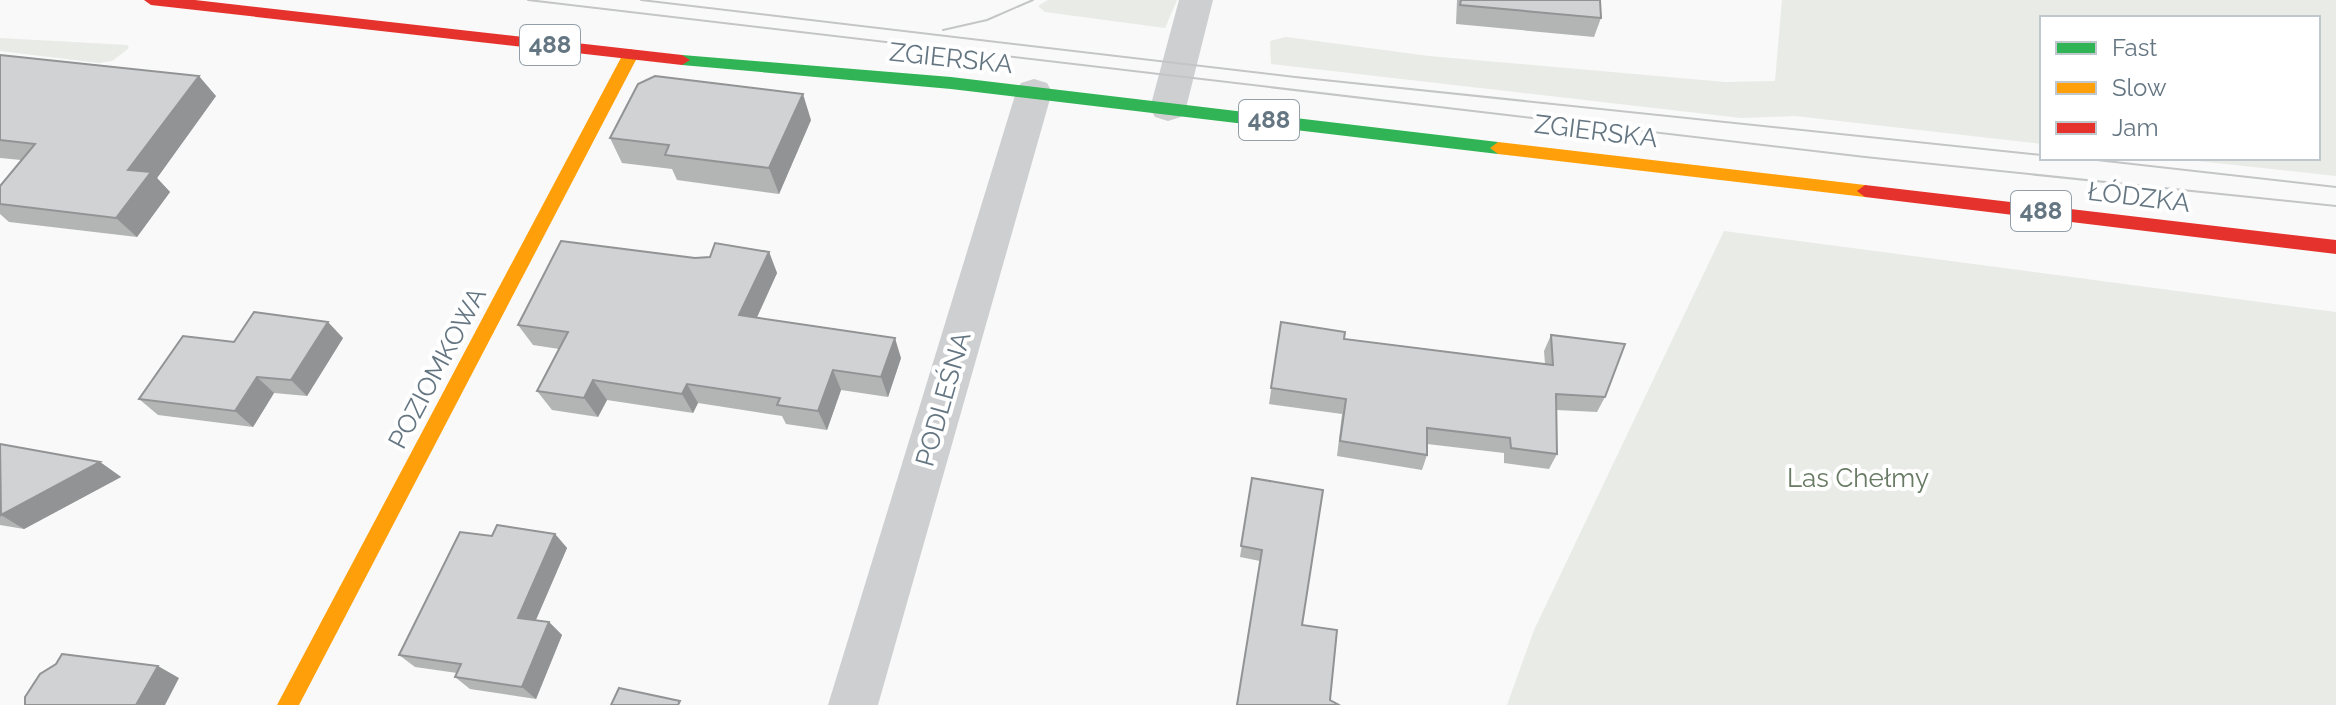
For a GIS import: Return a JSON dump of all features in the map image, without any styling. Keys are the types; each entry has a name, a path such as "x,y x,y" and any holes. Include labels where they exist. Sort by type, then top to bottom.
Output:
{"main road":[{"name":"ZGIERSKA","path":"151,0 750,68 1034,92 1745,176"},
{"name":"POZIOMKOWA","path":"288,705 631,54"},
{"name":"ŁÓDZKA","path":"1745,176 2336,247"}],"street":[{"path":"1168,108 1196,0"},
{"name":"PODLEŚNA","path":"853,705 1034,92"}],"green space":[{"path":"1048,0 1177,0 1165,28 1045,12 1038,6"},
{"path":"1782,0 2336,0 2336,176 2188,160 2320,160 2320,16 2040,16 2040,144 1795,116 1741,118 1271,64 1270,41 1286,37 1429,56 1725,82 1775,81"},
{"path":"0,38 127,45 129,48 112,61 99,63 0,51"},
{"name":"Las Chełmy","path":"1724,231 2336,312 2336,705 1507,705 1534,630"}],"building":[{"path":"1461,0 1600,0 1601,18 1460,5"},
{"path":"0,55 199,76 128,170 151,172 116,218 0,204 0,186 35,144 0,140"},
{"path":"655,76 803,94 769,168 665,155 669,145 610,138 638,84"},
{"path":"561,241 695,258 710,257 715,243 769,252 739,315 895,338 881,377 833,370 818,411 777,405 780,398 687,384 682,394 593,380 584,398 537,391 568,332 518,325"},
{"path":"254,312 328,322 291,380 257,377 235,411 139,399 183,336 234,342"},
{"path":"1281,322 1345,332 1344,339 1553,365 1551,335 1625,344 1605,397 1556,394 1557,454 1511,448 1510,438 1427,428 1427,455 1340,441 1346,399 1271,388"},
{"path":"0,444 100,462 1,515"},
{"path":"1252,478 1323,490 1302,625 1337,630 1330,700 1339,705 1237,705 1262,550 1241,546"},
{"path":"497,525 555,534 518,618 549,622 522,687 455,677 461,664 399,655 460,532 492,536"},
{"path":"62,654 158,666 136,705 25,705 25,697 40,674 56,664"},
{"path":"619,688 680,701 678,705 611,705"}],"tram line":[{"path":"528,0 1865,157 2336,206"},
{"path":"641,0 1295,77 2040,155"},
{"path":"943,30 987,20 1033,0"},
{"path":"2097,160 2336,187"}],"traffic: fast":[{"path":"682,60 951,83 1498,148"}],"traffic: slow":[{"path":"288,705 631,54"},
{"path":"1498,148 1865,191"}],"traffic: jam":[{"path":"151,0 682,60"},
{"path":"1865,191 2336,247"}]}
